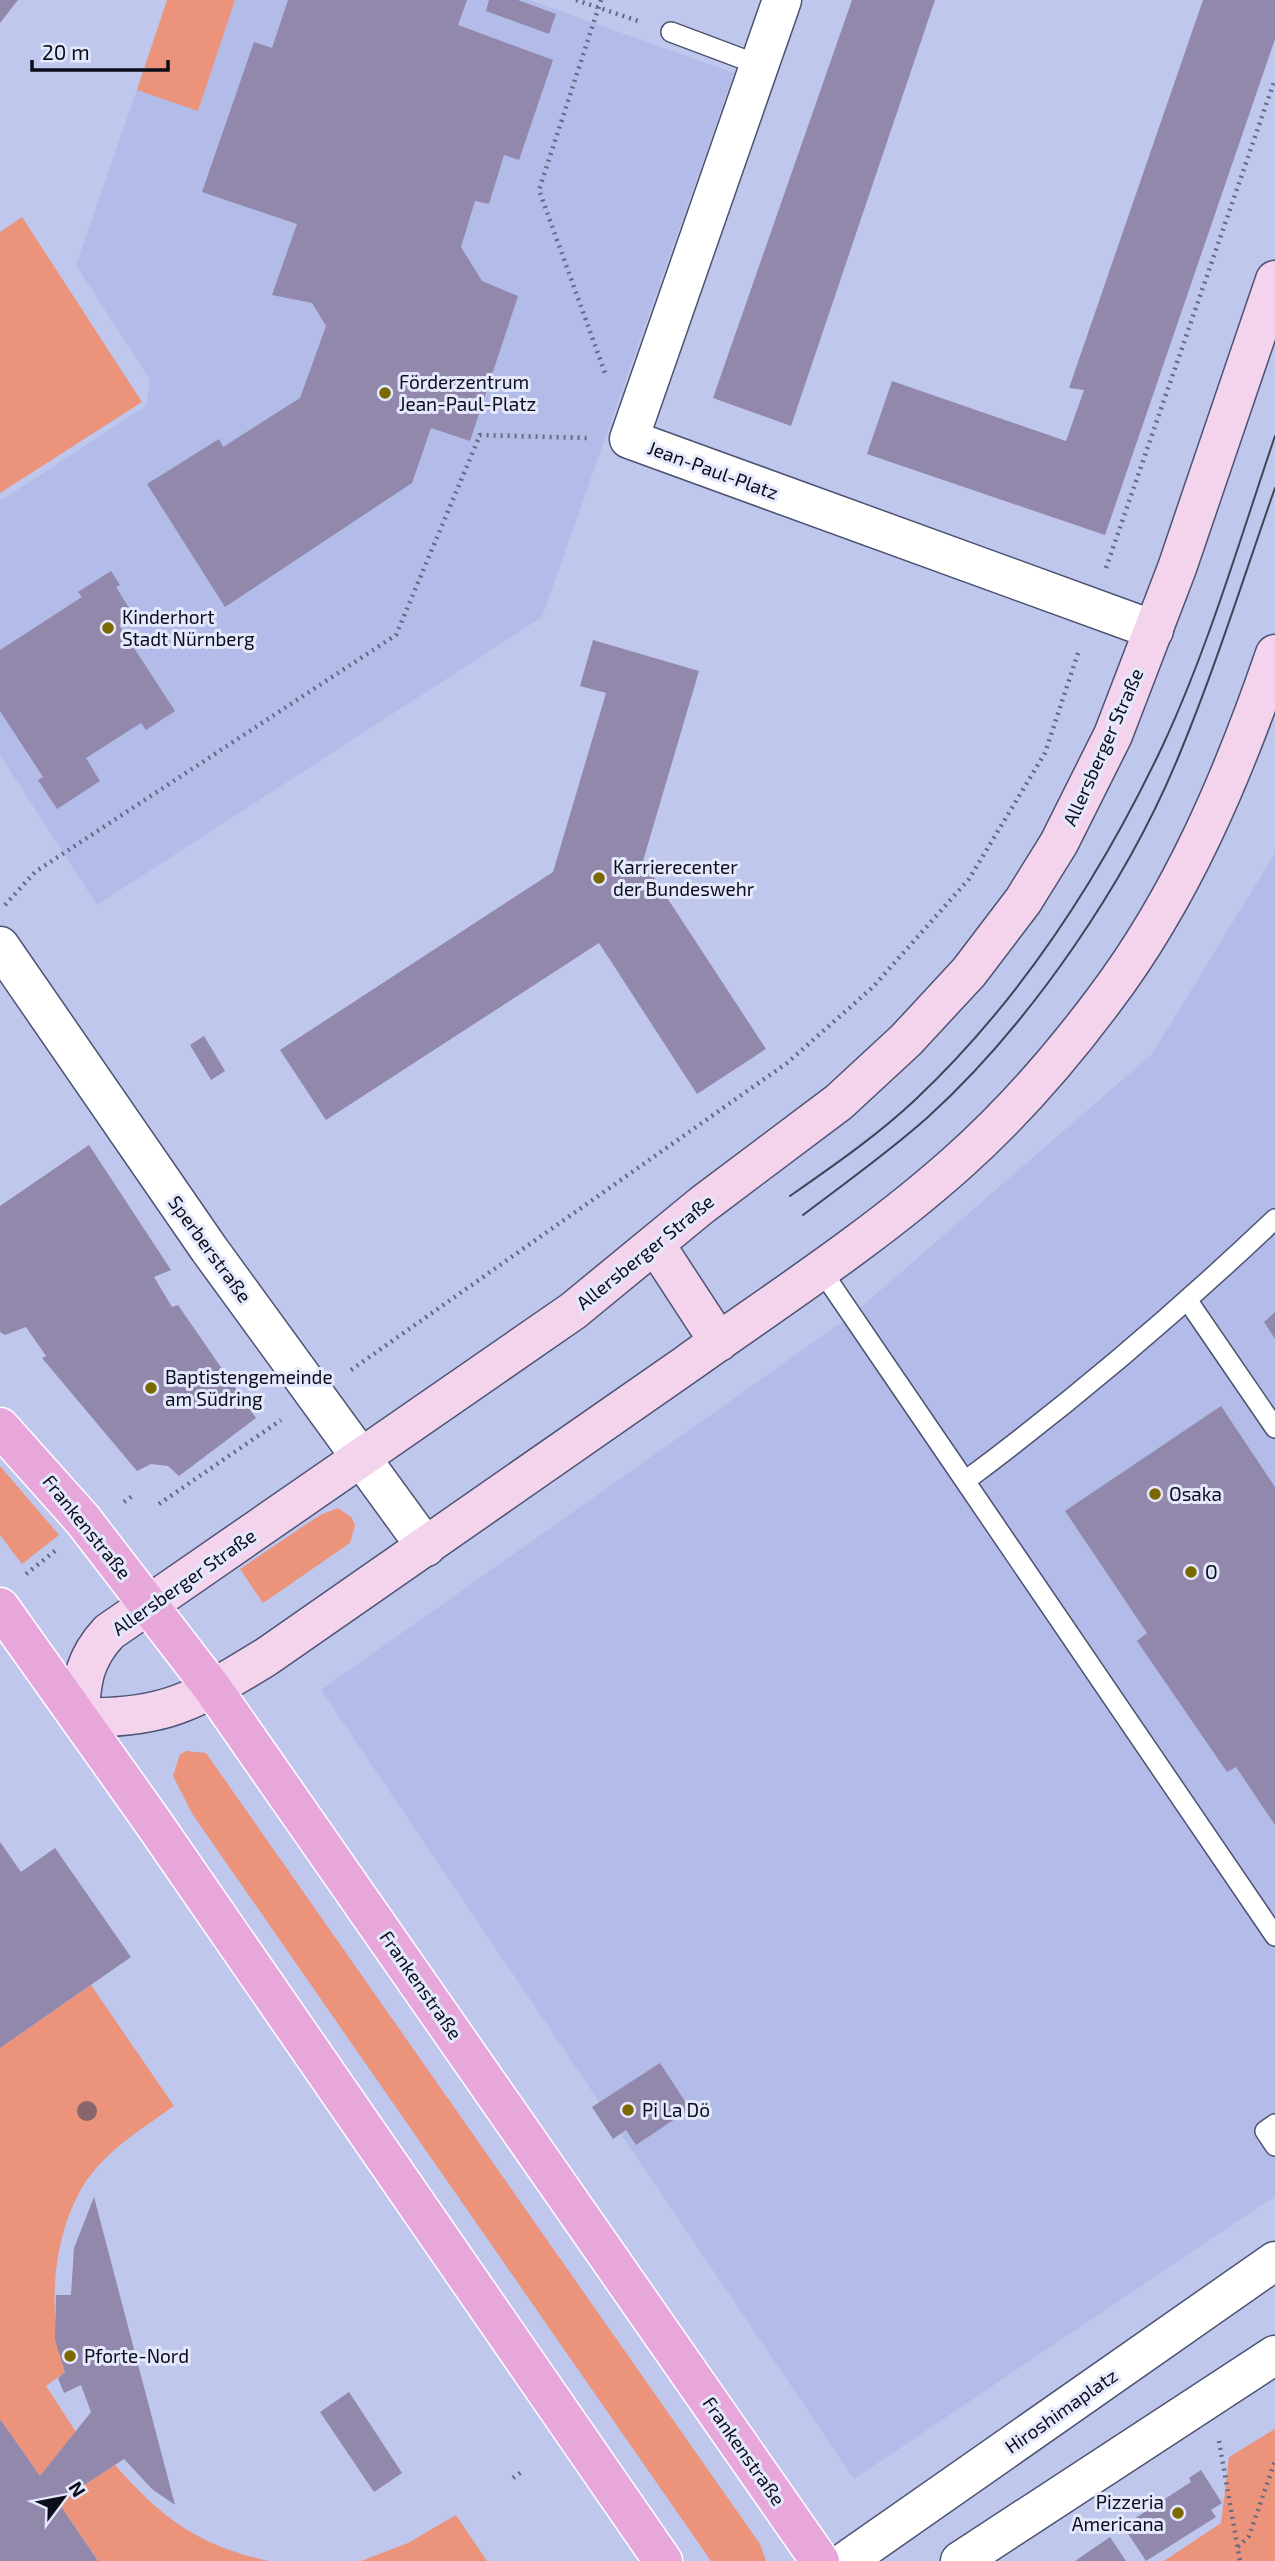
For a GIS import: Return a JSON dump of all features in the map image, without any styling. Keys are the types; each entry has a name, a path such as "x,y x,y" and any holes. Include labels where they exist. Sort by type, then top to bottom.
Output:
{"main road":[{"name":"Allersberger Straße","path":"79,1717 86,1666 92,1650 109,1632 562,1319 702,1205 839,1102 906,1040 969,972 1023,901 1080,805 1113,735 1154,630 1275,280"},
{"path":"79,1717 133,1717 157,1712 213,1689 426,1547 821,1270 931,1185 981,1141 1035,1084 1105,999 1160,914 1204,833 1252,722 1274,661"},
{"path":"655,1244 719,1342"},
{"name":"Frankenstraße","path":"0,1427 50,1479 213,1689 820,2561"},
{"path":"0,1607 663,2561"}],"street":[{"name":"Jean-Paul-Platz","path":"782,0 629,439 1154,630"},
{"name":"Sperberstraße","path":"0,946 209,1249 426,1547"},
{"name":"Hiroshimaplatz","path":"846,2561 1275,2261"},
{"path":"960,2561 1275,2355"}],"lane":[{"path":"671,32 759,65"},
{"path":"965,1481 1054,1415 1188,1301 1275,1219"},
{"path":"821,1270 1275,1936"},
{"path":"1188,1301 1275,1428"},
{"path":"1275,2124 1265,2131 1275,2146"}],"path":[{"path":"576,0 671,32"},
{"path":"601,0 539,190 606,374"},
{"path":"159,1504 317,1395 411,1324 787,1063 873,987 969,879 1045,753 1148,441 1275,79"},
{"path":"0,911 35,872 396,635 480,435 629,439"},
{"path":"1212,2398 1240,2561"},
{"path":"1238,2548 1249,2536 1275,2461"},
{"path":"513,2478 524,2470"}],"shaded area":[{"path":"167,0 235,0 198,111 137,90"},
{"name":"Förderzentrum Jean-Paul-Platz","path":"168,0 529,0 734,73 542,617 97,905 0,755 0,501 146,406 150,380 76,265"},
{"path":"22,217 142,402 0,493 0,232"},
{"path":"1275,853 1275,2196 854,2479 321,1690 852,1315 1152,1054"},
{"path":"0,1466 59,1535 22,1564 0,1535"},
{"path":"338,1508 351,1517 355,1525 350,1543 263,1603 240,1569 320,1515"},
{"path":"187,1751 206,1753 760,2544 766,2561 711,2561 193,1815 173,1776 180,1754"},
{"path":"91,1985 174,2106 121,2144 97,2167 87,2179 70,2213 55,2281 56,2328 65,2372 46,2386 76,2432 40,2476 0,2419 0,2048"},
{"path":"1275,2429 1275,2561 1164,2561 1221,2523 1229,2457"},
{"path":"115,2465 149,2500 182,2527 221,2547 268,2561 98,2561 58,2502"},
{"path":"456,2515 487,2561 361,2561 408,2543"}],"building":[{"path":"0,0 18,0 0,23"},
{"path":"288,0 467,0 458,25 553,60 519,160 504,155 489,204 475,201 461,247 482,281 518,296 470,441 431,428 412,483 225,607 147,484 219,439 223,447 300,398 326,326 312,303 272,295 297,224 202,192 254,42 272,48"},
{"path":"489,0 518,0 556,14 549,34 486,11"},
{"path":"852,0 935,0 791,426 713,398"},
{"path":"1203,0 1275,0 1275,39 1105,535 867,454 892,381 1066,441 1084,390 1069,388"},
{"path":"111,571 120,585 116,587 134,616 119,625 175,711 146,730 141,723 86,758 100,781 57,809 38,780 43,777 0,711 0,650 82,597 78,592"},
{"name":"Karrierecenter der Bundeswehr","path":"593,640 699,671 643,861 766,1049 697,1094 599,943 326,1120 280,1050 553,872 606,693 580,686"},
{"path":"204,1036 225,1071 211,1080 190,1045"},
{"path":"89,1145 171,1270 154,1277 172,1307 178,1305 256,1418 179,1476 168,1466 151,1464 137,1471 42,1358 46,1356 26,1327 5,1335 0,1332 0,1206"},
{"path":"1275,1312 1275,1339 1264,1322"},
{"name":"O","path":"1221,1406 1275,1487 1275,1825 1236,1767 1227,1772 1137,1641 1147,1633 1065,1511"},
{"path":"0,1842 21,1872 55,1848 131,1957 0,2048"},
{"path":"660,2063 690,2109 636,2145 626,2130 613,2139 592,2107"},
{"path":"94,2197 175,2505 152,2489 124,2459 58,2502 98,2561 0,2561 0,2419 40,2476 91,2412 81,2385 64,2393 58,2378 65,2372 55,2340 56,2295 71,2295 74,2248"},
{"path":"349,2392 402,2473 374,2492 320,2412"},
{"name":"Pizzeria Americana","path":"1201,2470 1222,2503 1211,2510 1216,2517 1146,2561 1123,2526 1191,2482 1189,2478"},
{"path":"1110,2537 1126,2561 1075,2561"}],"tram line":[{"path":"790,1196 886,1125 955,1060 1024,978 1086,888 1139,794 1180,708 1223,592 1275,436"},
{"path":"803,1215 898,1143 966,1080 1039,994 1105,900 1133,851 1180,753 1218,654 1275,488"}],"place":[{"name":"Förderzentrum Jean-Paul-Platz","path":"385,393"},
{"name":"Kinderhort Stadt Nürnberg","path":"108,628"},
{"name":"Karrierecenter der Bundeswehr","path":"599,878"},
{"name":"Baptistengemeinde am Südring","path":"151,1388"},
{"name":"Osaka","path":"1155,1494"},
{"name":"O","path":"1191,1572"},
{"name":"Pi La Dö","path":"628,2110"},
{"name":"Pforte-Nord","path":"70,2356"},
{"name":"Pizzeria Americana","path":"1178,2513"}]}
